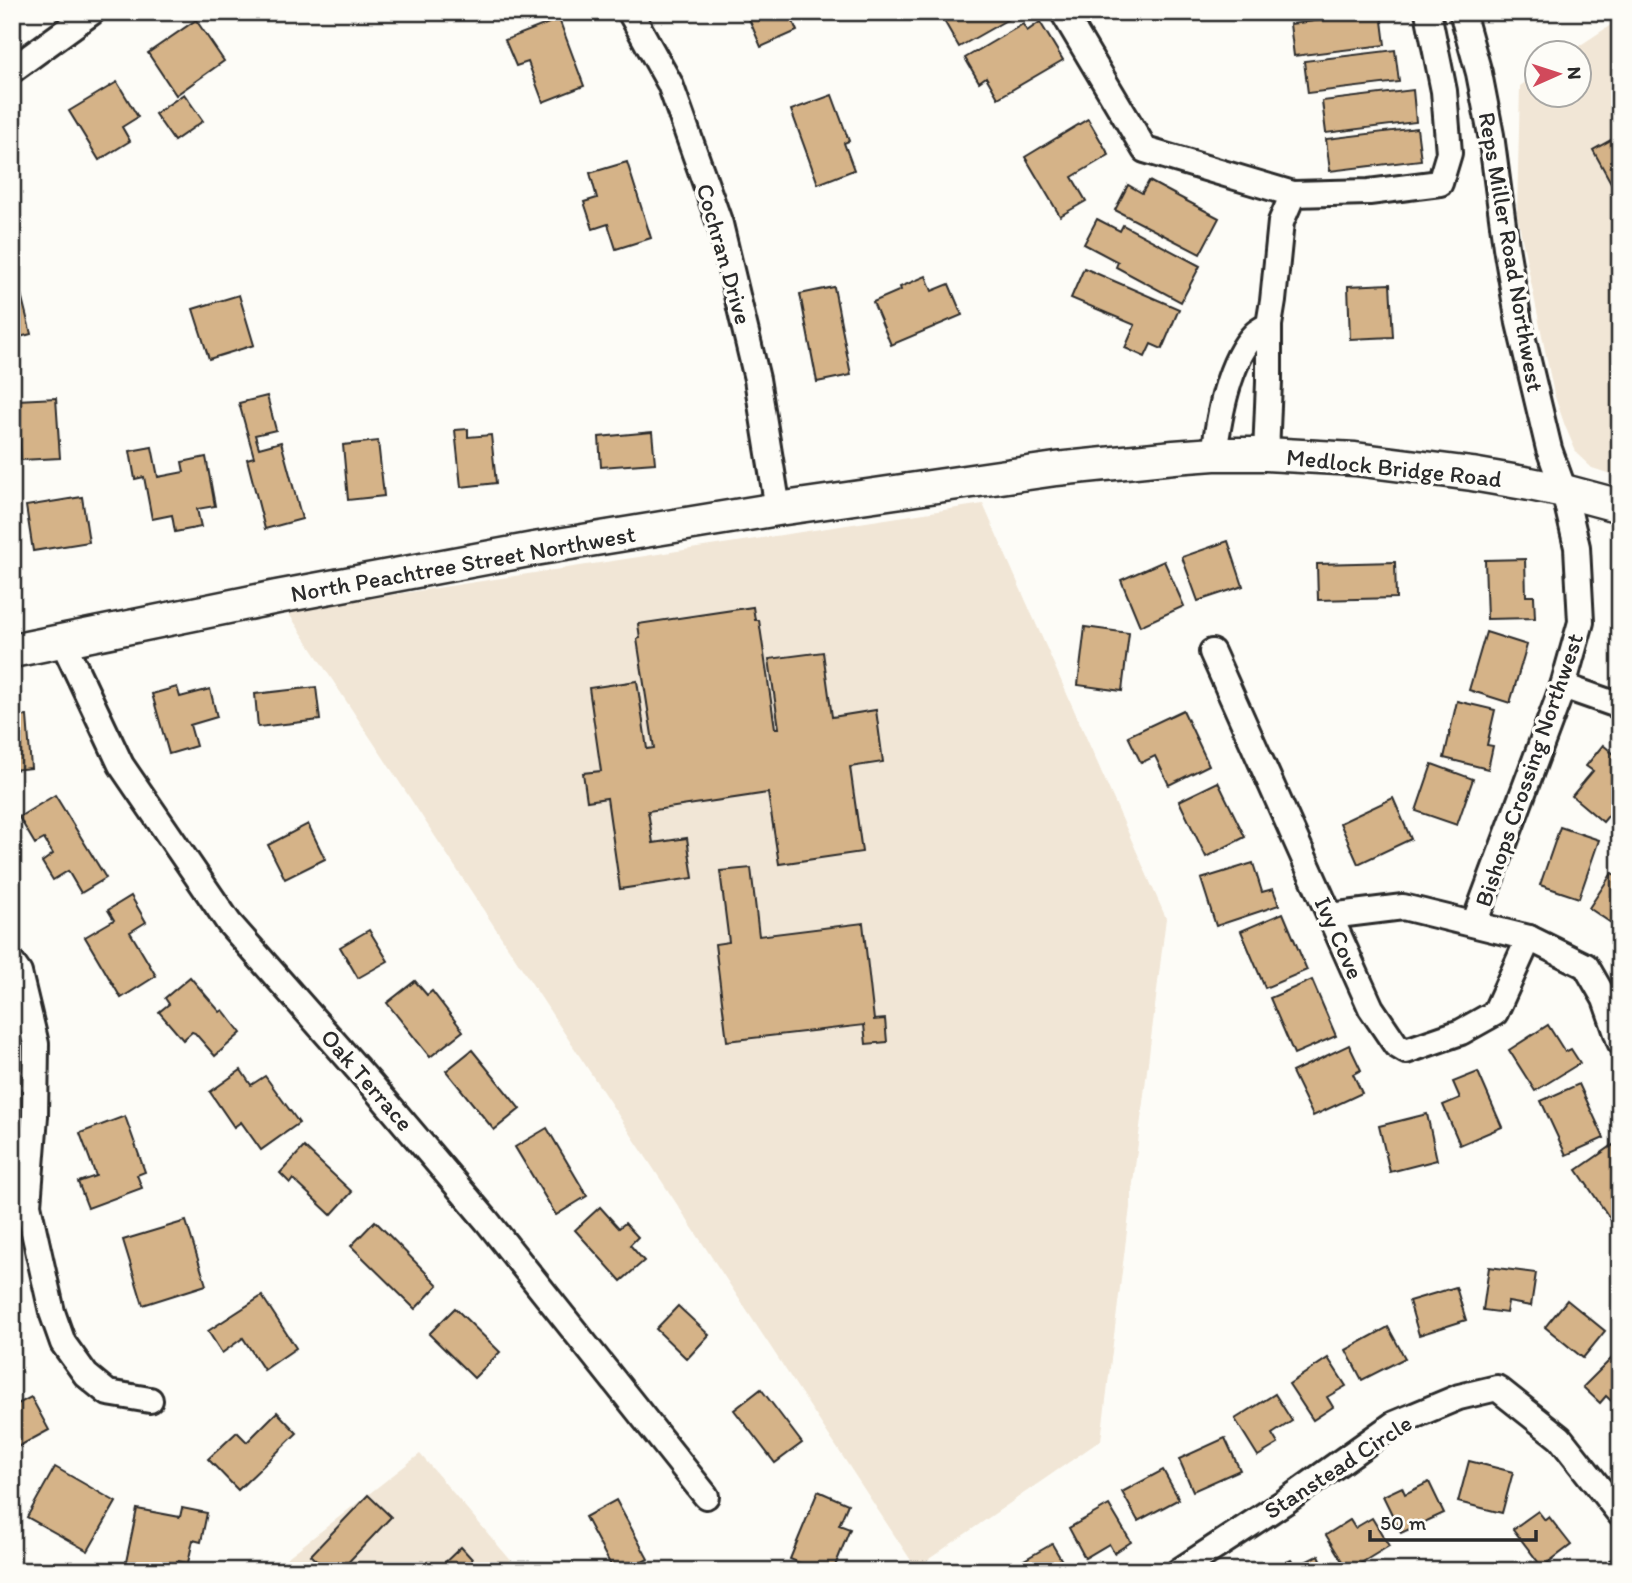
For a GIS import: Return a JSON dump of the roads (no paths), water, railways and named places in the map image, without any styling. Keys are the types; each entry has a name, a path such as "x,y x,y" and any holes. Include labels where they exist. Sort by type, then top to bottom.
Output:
{"street":[{"path":"12,70 92,12"},
{"name":"Cochran Drive","path":"630,12 670,85 720,224 757,379 778,509"},
{"path":"1063,12 1145,150 1293,194 1369,192 1440,183 1449,153 1444,91 1428,12"},
{"name":"Reps Miller Road Northwest","path":"1462,12 1479,73 1491,135 1519,323 1549,449 1564,491"},
{"path":"1266,454 1269,325 1281,222 1293,194"},
{"path":"1213,454 1226,391 1238,359 1256,333 1269,325"},
{"name":"Medlock Bridge Road","path":"916,489 1056,469 1213,454 1266,454 1355,458 1472,474 1564,491 1620,506"},
{"name":"North Peachtree Street Northwest","path":"12,651 350,583 534,550 916,489"},
{"name":"Bishops Crossing Northwest","path":"1474,924 1563,687 1581,622 1577,547 1564,491"},
{"name":"Oak Terrace","path":"63,642 121,765 229,923 486,1220 706,1496"},
{"name":"Ivy Cove","path":"1212,652 1371,1009 1395,1045 1406,1051 1461,1032 1495,1013 1529,938"},
{"path":"1563,687 1620,706"},
{"path":"1329,916 1403,906 1529,938 1586,966 1605,999 1620,1042"},
{"path":"12,963 19,973 36,1044 35,1116 28,1205 51,1312 63,1343 86,1375 108,1393 150,1400"},
{"name":"Stanstead Circle","path":"1179,1571 1286,1501 1394,1424 1459,1397 1497,1388 1560,1438 1620,1514"}]}
